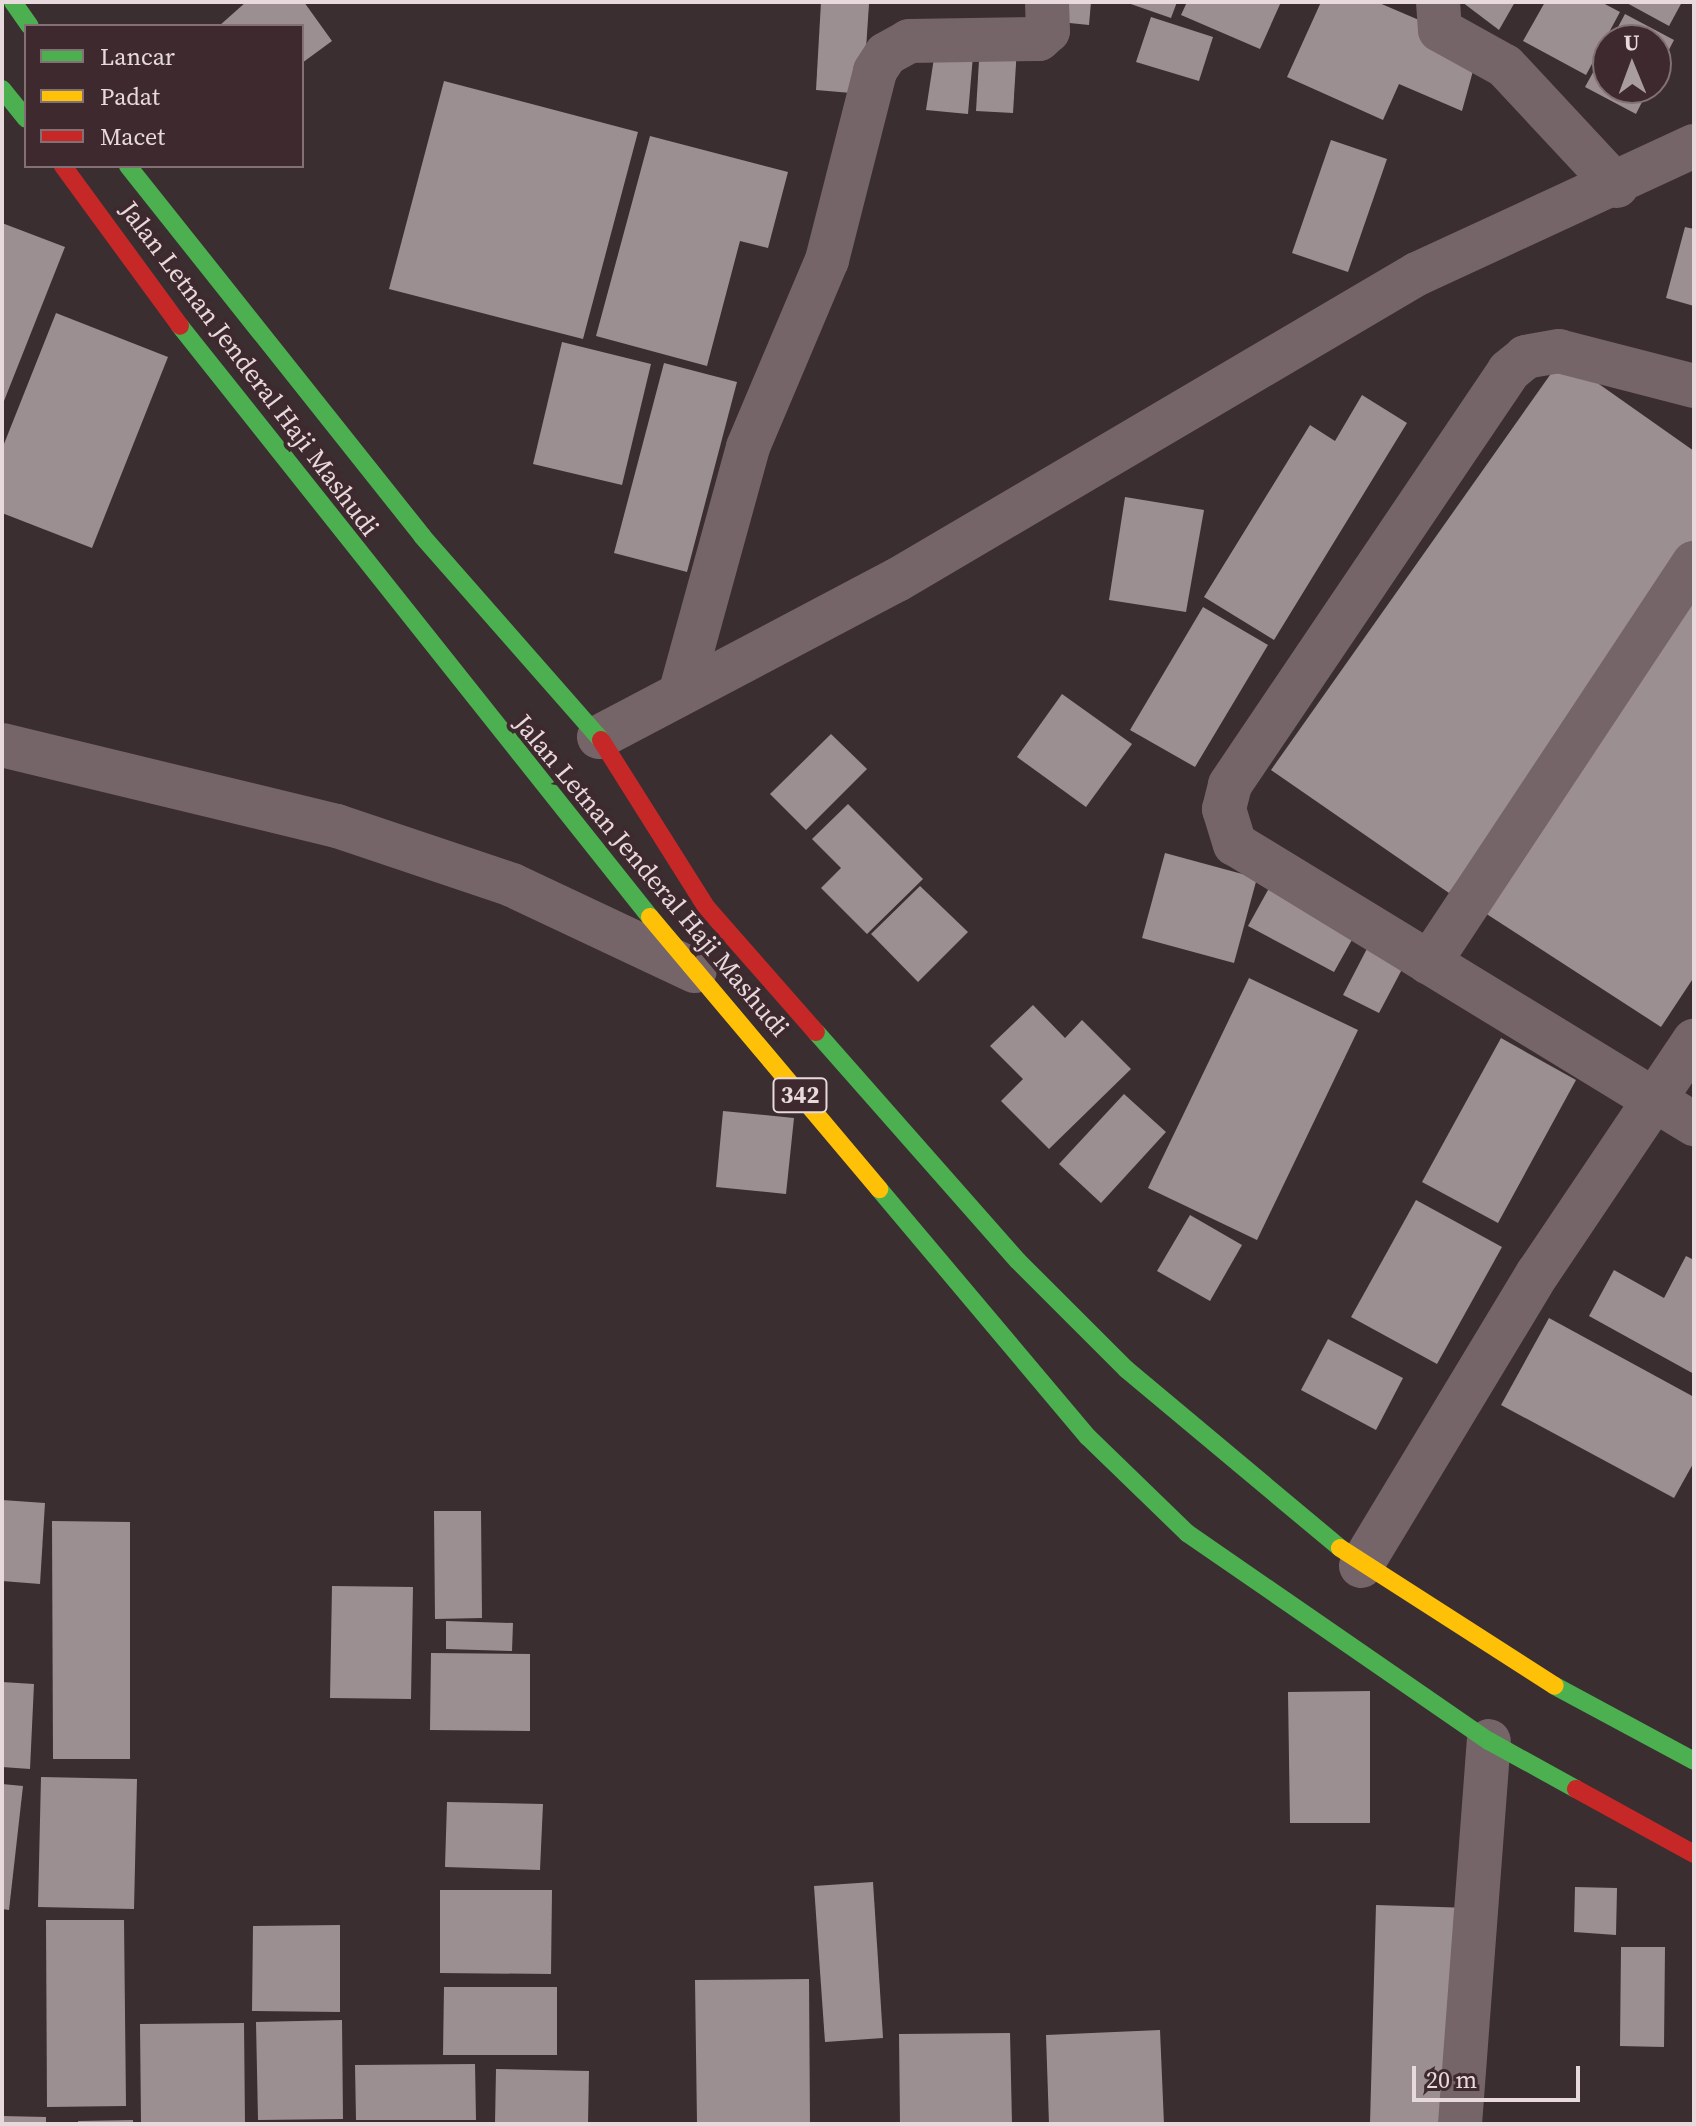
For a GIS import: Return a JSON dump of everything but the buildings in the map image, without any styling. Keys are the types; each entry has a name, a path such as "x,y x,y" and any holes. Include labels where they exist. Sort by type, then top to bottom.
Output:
{"main road":[{"path":"13,2 29,24"},
{"path":"2,89 24,116"},
{"name":"Jalan Letnan Jenderal Haji Mashudi","path":"64,168 351,550 695,971 1088,1437 1187,1533 1489,1741 1694,1854"},
{"name":"Jalan Letnan Jenderal Haji Mashudi","path":"130,168 422,536 599,737 707,908 1018,1261 1126,1369 1361,1566 1517,1666 1694,1761"}],"street":[{"path":"682,687 748,447 827,260 875,71 909,41 1039,39 1048,31 1047,2"},
{"path":"1438,2 1440,30 1505,66 1617,186"},
{"path":"599,737 682,687 897,580 1417,274 1617,186 1694,146"},
{"path":"1694,386 1595,355 1526,357 1230,785 1224,809 1235,844 1653,1103 1694,1124"},
{"path":"1429,963 1694,563"},
{"path":"2,745 337,826 512,885 695,971"},
{"path":"1361,1566 1538,1273 1694,1041"},
{"path":"1460,2124 1489,1741"}],"traffic: fast":[{"path":"13,2 29,24"},
{"path":"2,89 24,116"},
{"path":"130,168 422,536 601,740"},
{"path":"180,326 650,917"},
{"path":"816,1032 1018,1261 1126,1369 1340,1548"},
{"path":"879,1189 1088,1437 1187,1533 1489,1741 1576,1789"},
{"path":"1555,1686 1694,1761"}],"traffic: slow":[{"path":"650,917 879,1189"},
{"path":"1340,1548 1555,1686"}],"traffic: jam":[{"path":"64,168 180,326"},
{"path":"601,740 707,908 816,1032"},
{"path":"1576,1789 1694,1854"}]}
